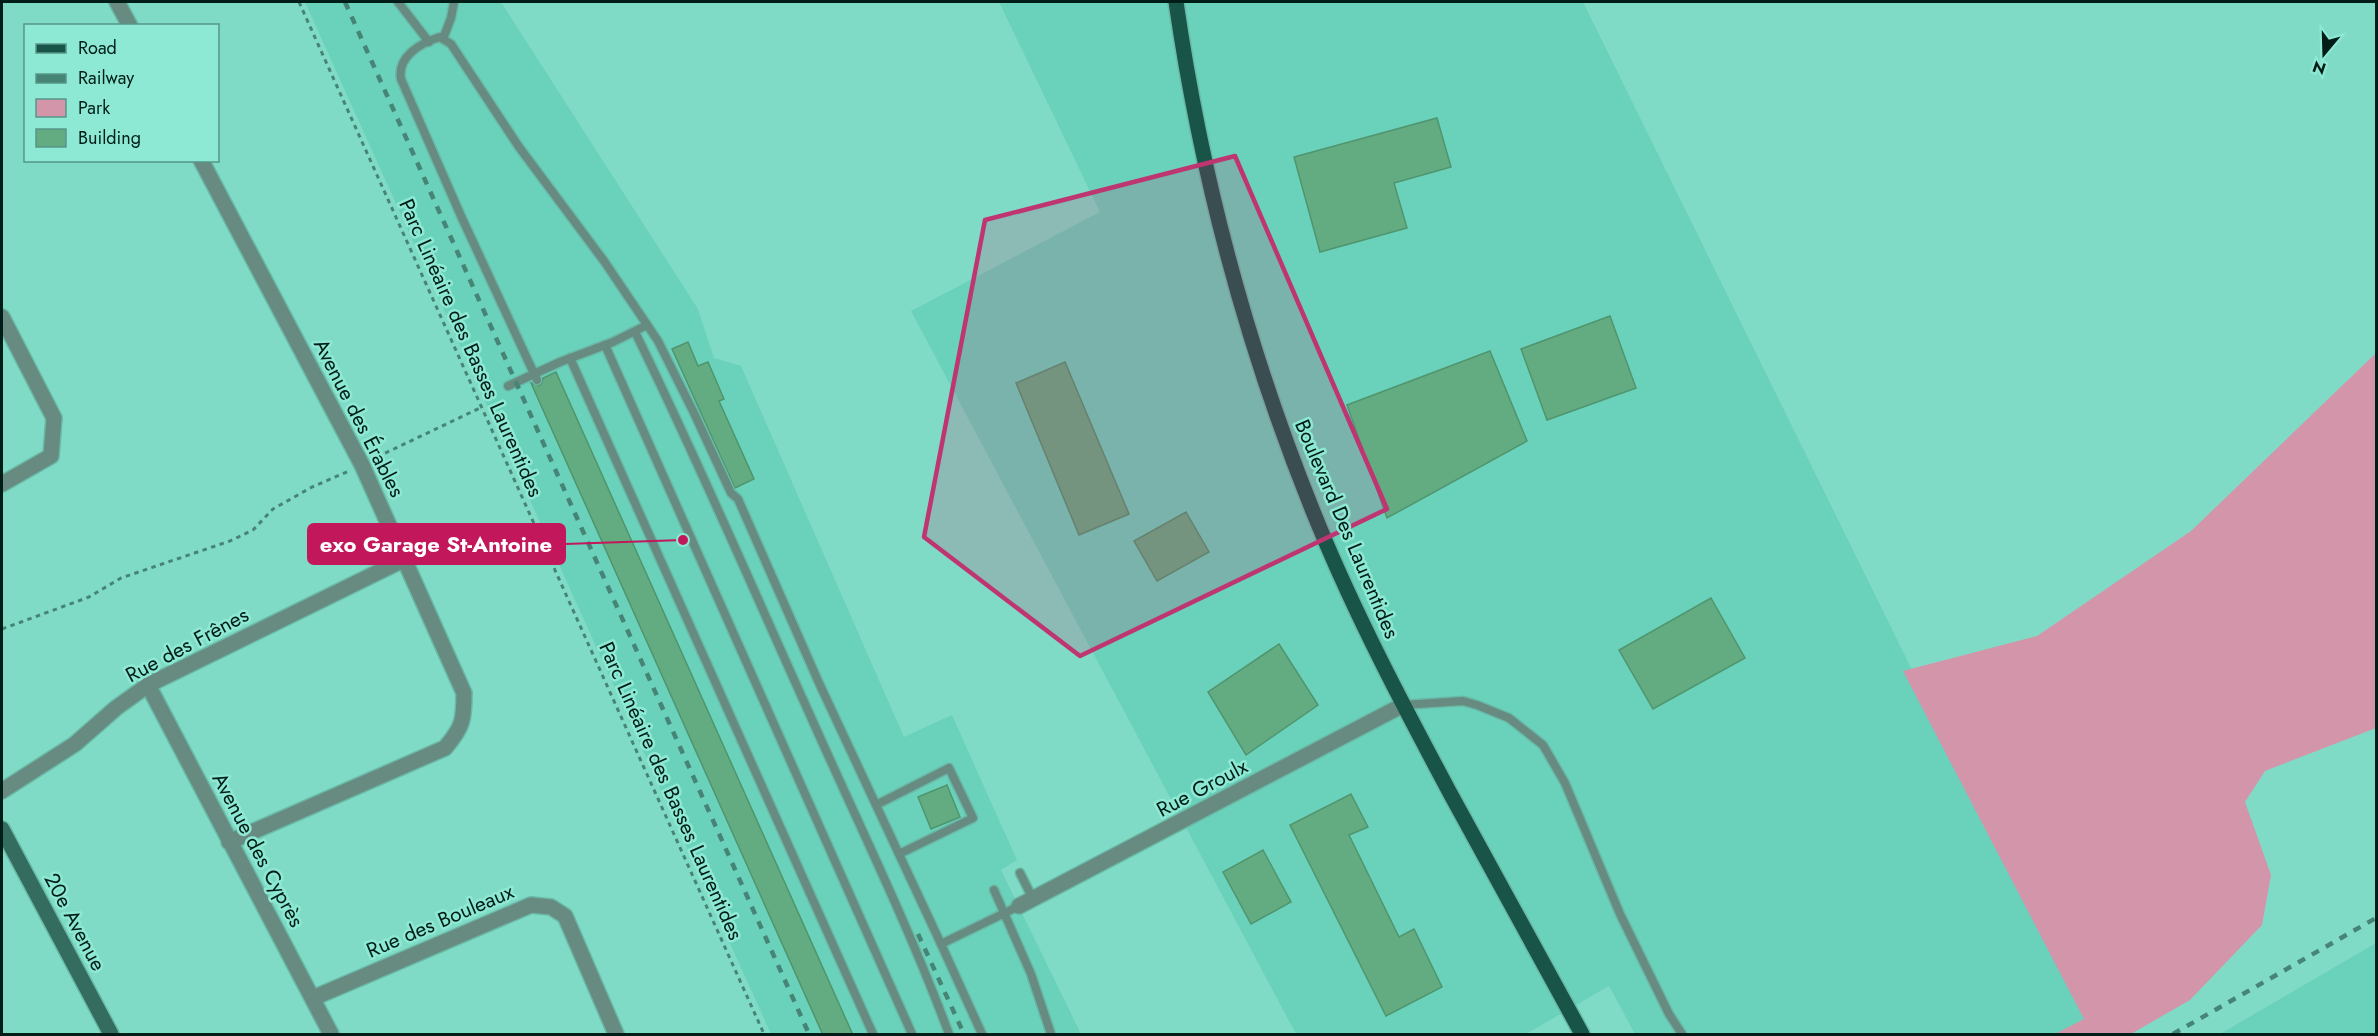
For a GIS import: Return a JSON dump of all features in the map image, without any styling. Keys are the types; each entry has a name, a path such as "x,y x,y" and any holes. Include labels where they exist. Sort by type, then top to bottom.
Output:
{"main road":[{"name":"Boulevard Des Laurentides","path":"1176,2 1217,212 1269,393 1320,528 1355,607 1403,705 1582,1035"}],"street":[{"path":"117,2 129,24"},
{"name":"Avenue des Érables","path":"202,162 367,462 405,559 464,693 464,714 459,732 445,748 229,842"},
{"path":"2,317 54,418 51,456 2,484"},
{"name":"Rue des Frênes","path":"2,791 75,744 116,708 148,685 405,559"},
{"name":"Avenue des Cyprès","path":"148,685 331,1035"},
{"name":"Rue Groulx","path":"1026,903 1403,705"},
{"name":"20e Avenue","path":"2,829 111,1035"},
{"name":"Rue des Bouleaux","path":"312,998 531,905 551,907 566,916 616,1035"}],"lane":[{"path":"398,2 429,42"},
{"path":"443,39 454,2"},
{"path":"536,377 461,216 401,79 399,70 405,58 440,37 451,44 519,147 604,261 658,341 731,493 738,499 982,1035"},
{"path":"508,386 536,377 570,358 605,345 647,325"},
{"path":"635,332 837,776 921,964 950,1035"},
{"path":"605,345 912,1035"},
{"path":"570,358 873,1035"},
{"path":"1403,705 1463,701 1477,705 1509,718 1543,745 1565,783 1620,914 1669,1014 1682,1035"},
{"path":"876,805 949,768 973,818 899,854"},
{"path":"941,944 1026,903 1020,873"},
{"path":"994,890 1031,974 1051,1035"}],"path":[{"name":"Parc Linéaire des Basses Laurentides","path":"299,2 764,1035"},
{"path":"2,629 89,597 121,578 231,541 253,530 273,509 312,487 482,407"}],"highlighted area":[{"path":"1235,156 1387,509 1080,656 924,537 985,220"}],"shaded area":[{"path":"305,2 501,2 698,309 714,358 741,366 904,737 952,715 1017,860 1001,870 1081,1034 771,1034"},
{"path":"999,2 1583,2 2084,1019 2057,1034 1635,1034 1609,986 1526,1034 1296,1034 911,311 1100,212"},
{"path":"2376,943 2376,1034 2220,1034"}],"green space":[{"path":"2376,353 2376,728 2265,771 2245,802 2271,875 2262,925 2190,1000 2131,1034 2055,1034 2084,1019 1903,671 2037,636 2191,531"}],"building":[{"path":"1437,118 1451,167 1394,183 1407,228 1320,252 1294,157"},
{"path":"1610,316 1636,388 1547,420 1521,349"},
{"path":"688,342 698,366 708,362 724,399 719,401 754,479 735,488 672,349"},
{"path":"1490,351 1527,441 1387,518 1347,405"},
{"path":"1065,362 1129,514 1079,535 1016,383"},
{"path":"556,372 853,1035 823,1035 531,383 539,386 543,378"},
{"path":"1186,512 1209,552 1157,581 1134,541"},
{"path":"1711,598 1745,658 1653,709 1619,650"},
{"path":"1279,644 1318,705 1246,755 1208,692"},
{"path":"947,785 960,817 931,829 918,797"},
{"path":"1351,794 1368,827 1349,835 1399,937 1414,929 1442,987 1386,1016 1290,825"},
{"path":"1263,850 1291,902 1251,924 1223,872"}],"railway":[{"path":"345,2 809,1034"},
{"path":"2173,1034 2376,918"},
{"path":"918,934 964,1034"}],"place":[{"name":"exo Garage St-Antoine","path":"683,540"}]}
